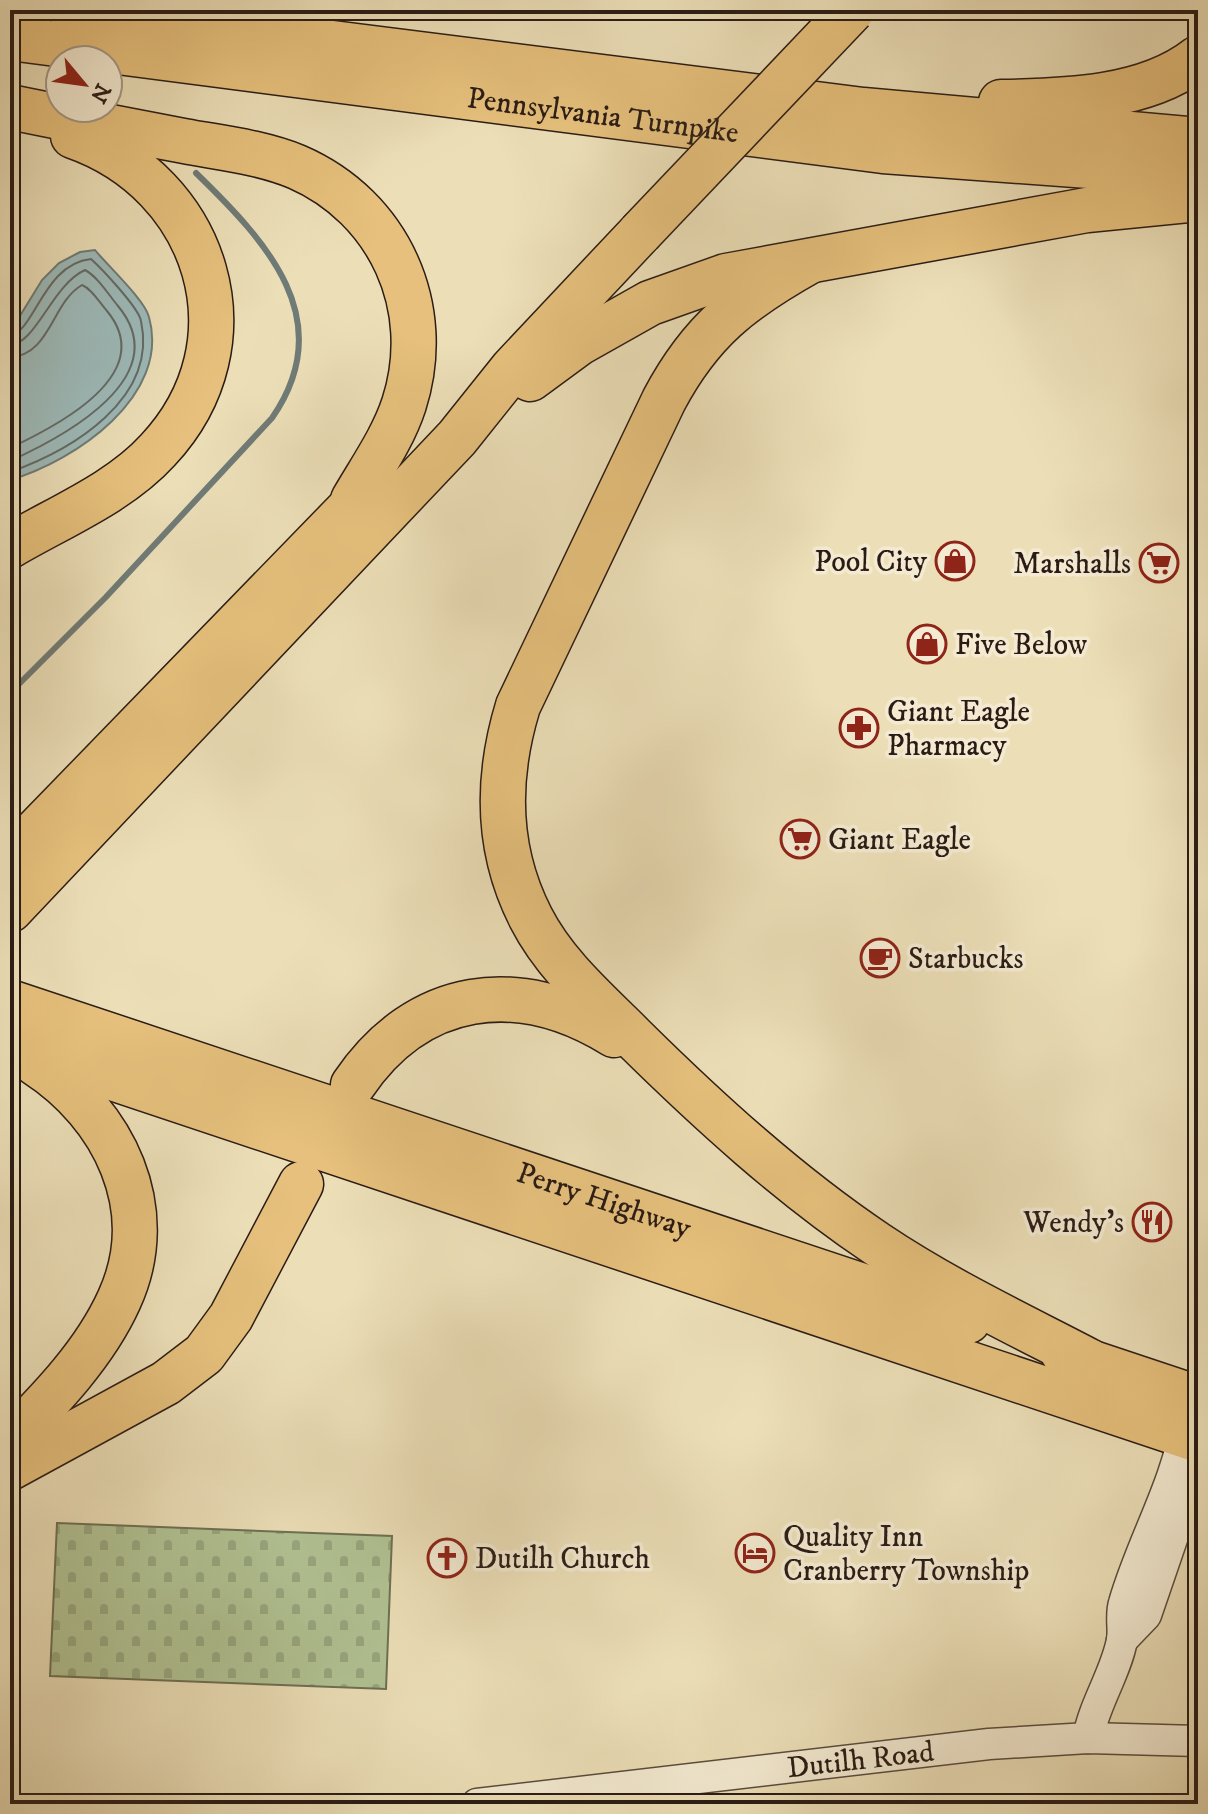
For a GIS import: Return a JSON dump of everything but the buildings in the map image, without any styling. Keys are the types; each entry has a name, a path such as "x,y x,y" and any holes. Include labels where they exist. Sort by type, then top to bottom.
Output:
{"highway":[{"name":"Pennsylvania Turnpike","path":"70,10 754,96 982,122 1198,140"},
{"path":"457,438 630,228 822,10"},
{"path":"10,910 26,867 348,509 852,10"},
{"name":"Pennsylvania Turnpike","path":"10,38 883,151 1198,174"},
{"path":"754,96 1041,101 1121,90 1160,80 1198,58"},
{"path":"10,107 276,160 335,188 374,224 403,275 410,298 414,348 404,404 392,433 348,509"},
{"path":"10,115 100,147 135,168 165,195 199,255 207,284 210,324 205,365 192,403 159,450 113,487 10,546"},
{"path":"26,867 457,438 508,395 579,343 650,303 726,276 1087,210 1198,199"},
{"path":"810,261 737,306 709,331 685,363 534,666 518,706 504,759 501,789 504,832 514,874 531,917 570,973 672,1076 808,1194 877,1244 949,1288 1089,1361"},
{"path":"353,1085 380,1050 415,1023 467,1002 504,998 543,1003 581,1017 672,1076"},
{"name":"Perry Highway","path":"10,1002 1089,1361 1194,1426"},
{"path":"10,1045 59,1081 100,1122 125,1171 135,1230 130,1267 110,1317 52,1396 10,1440"},
{"name":"Perry Highway","path":"10,1045 1194,1426"},
{"path":"10,1468 166,1383 204,1354 231,1317 301,1184"}],"street":[{"path":"1088,1738 1093,1714 1122,1640 1123,1606 1194,1426"},
{"name":"Dutilh Road","path":"477,1804 893,1754 1088,1738 1198,1741"}],"green space":[{"path":"57,1523 392,1536 386,1689 50,1676"}],"water":[{"path":"95,250 133,292 149,317 152,346 146,373 132,398 112,421 88,441 36,471 10,480 10,332 42,280 59,263 80,252"}],"waterway":[{"path":"10,693 106,597 272,418 291,382 299,348 297,316 286,285 269,255 247,227 196,173"}],"place":[{"name":"Pool City","path":"955,561"},
{"name":"Marshalls","path":"1159,563"},
{"name":"Five Below","path":"927,644"},
{"name":"Giant Eagle Pharmacy","path":"859,728"},
{"name":"Giant Eagle","path":"800,839"},
{"name":"Starbucks","path":"880,958"},
{"name":"Wendy's","path":"1152,1222"},
{"name":"Quality Inn Cranberry Township","path":"755,1553"},
{"name":"Dutilh Church","path":"447,1558"}]}
